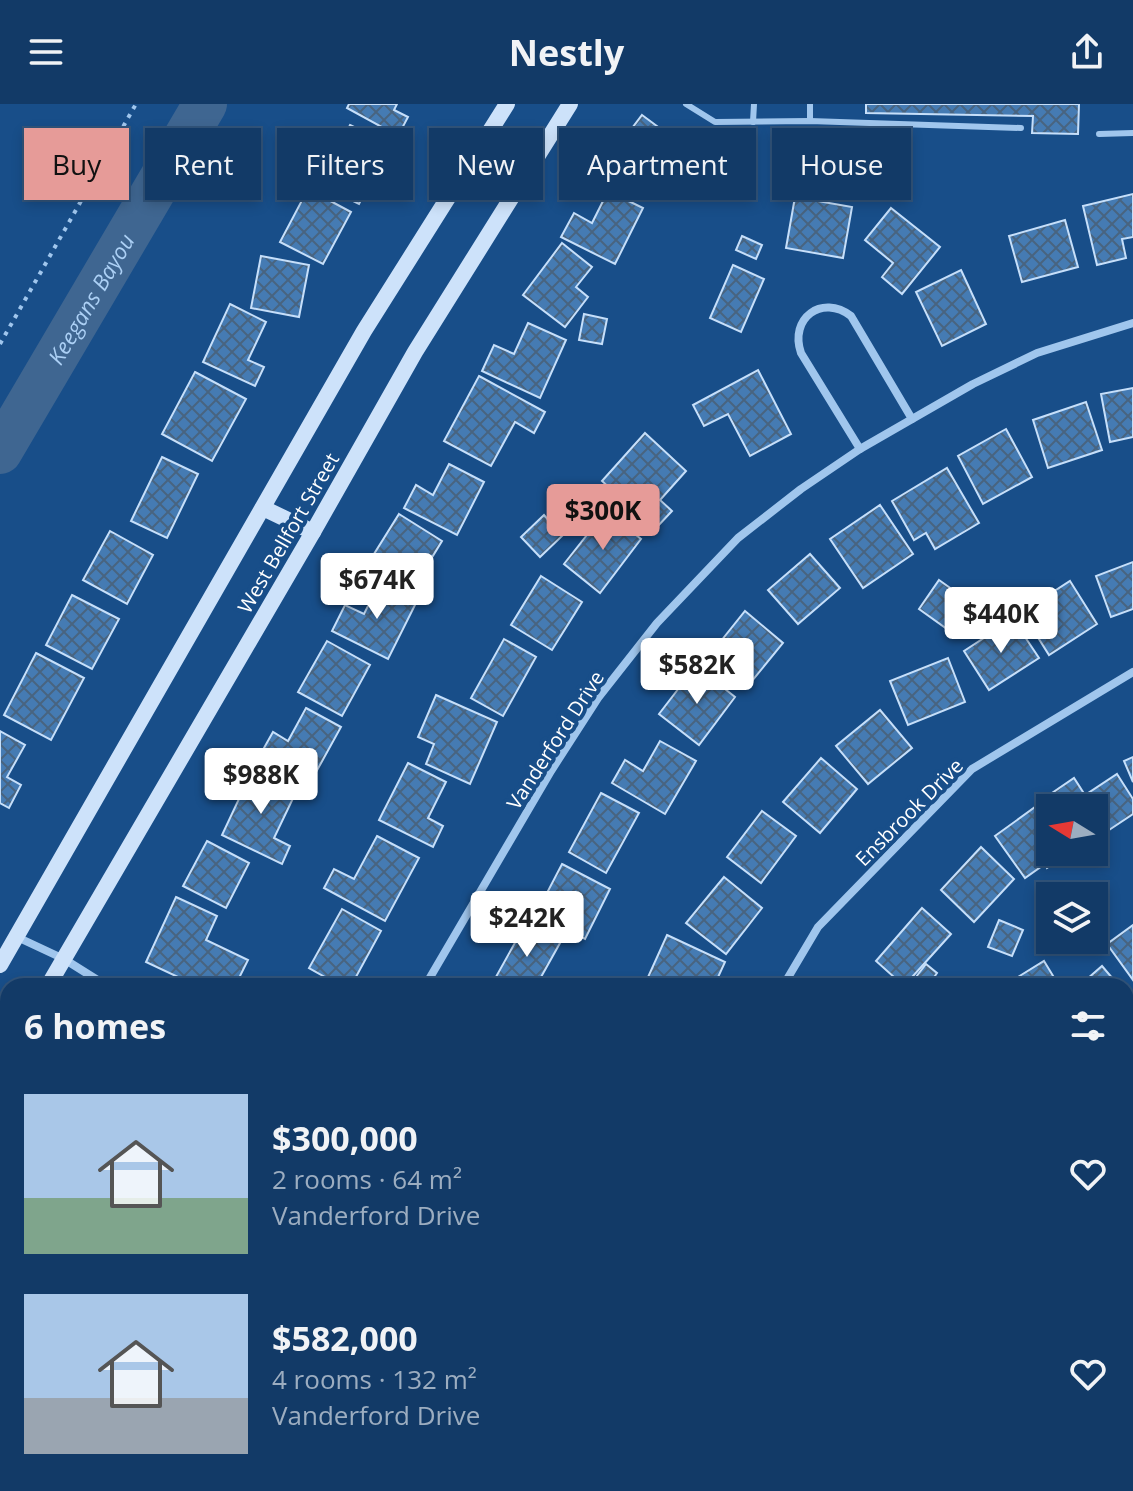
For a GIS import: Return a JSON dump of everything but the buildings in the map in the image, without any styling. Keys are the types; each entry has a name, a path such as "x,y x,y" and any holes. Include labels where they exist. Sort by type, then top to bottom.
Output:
{"main road":[{"name":"West Bellfort Street","path":"0,965 364,331 507,104"},
{"name":"West Bellfort Street","path":"53,978 415,352 570,104"},
{"path":"263,508 313,532"}],"street":[{"path":"860,449 798,345 802,322 814,311 829,307 851,316 912,419"},
{"name":"Vanderford Drive","path":"430,978 559,758 598,698 657,623 738,538 801,489 860,449 973,384 1037,353 1133,323"},
{"name":"Ensbrook Drive","path":"788,978 818,927 972,769 1133,672"},
{"path":"16,936 64,959 94,978"}],"lane":[{"path":"686,104 715,122 810,121 1021,128"},
{"path":"753,122 754,104"},
{"path":"810,104 810,121"},
{"path":"1099,134 1133,133"}],"path":[{"path":"0,344 136,104"}],"waterway":[{"name":"Keegans Bayou","path":"0,452 205,104"}]}
